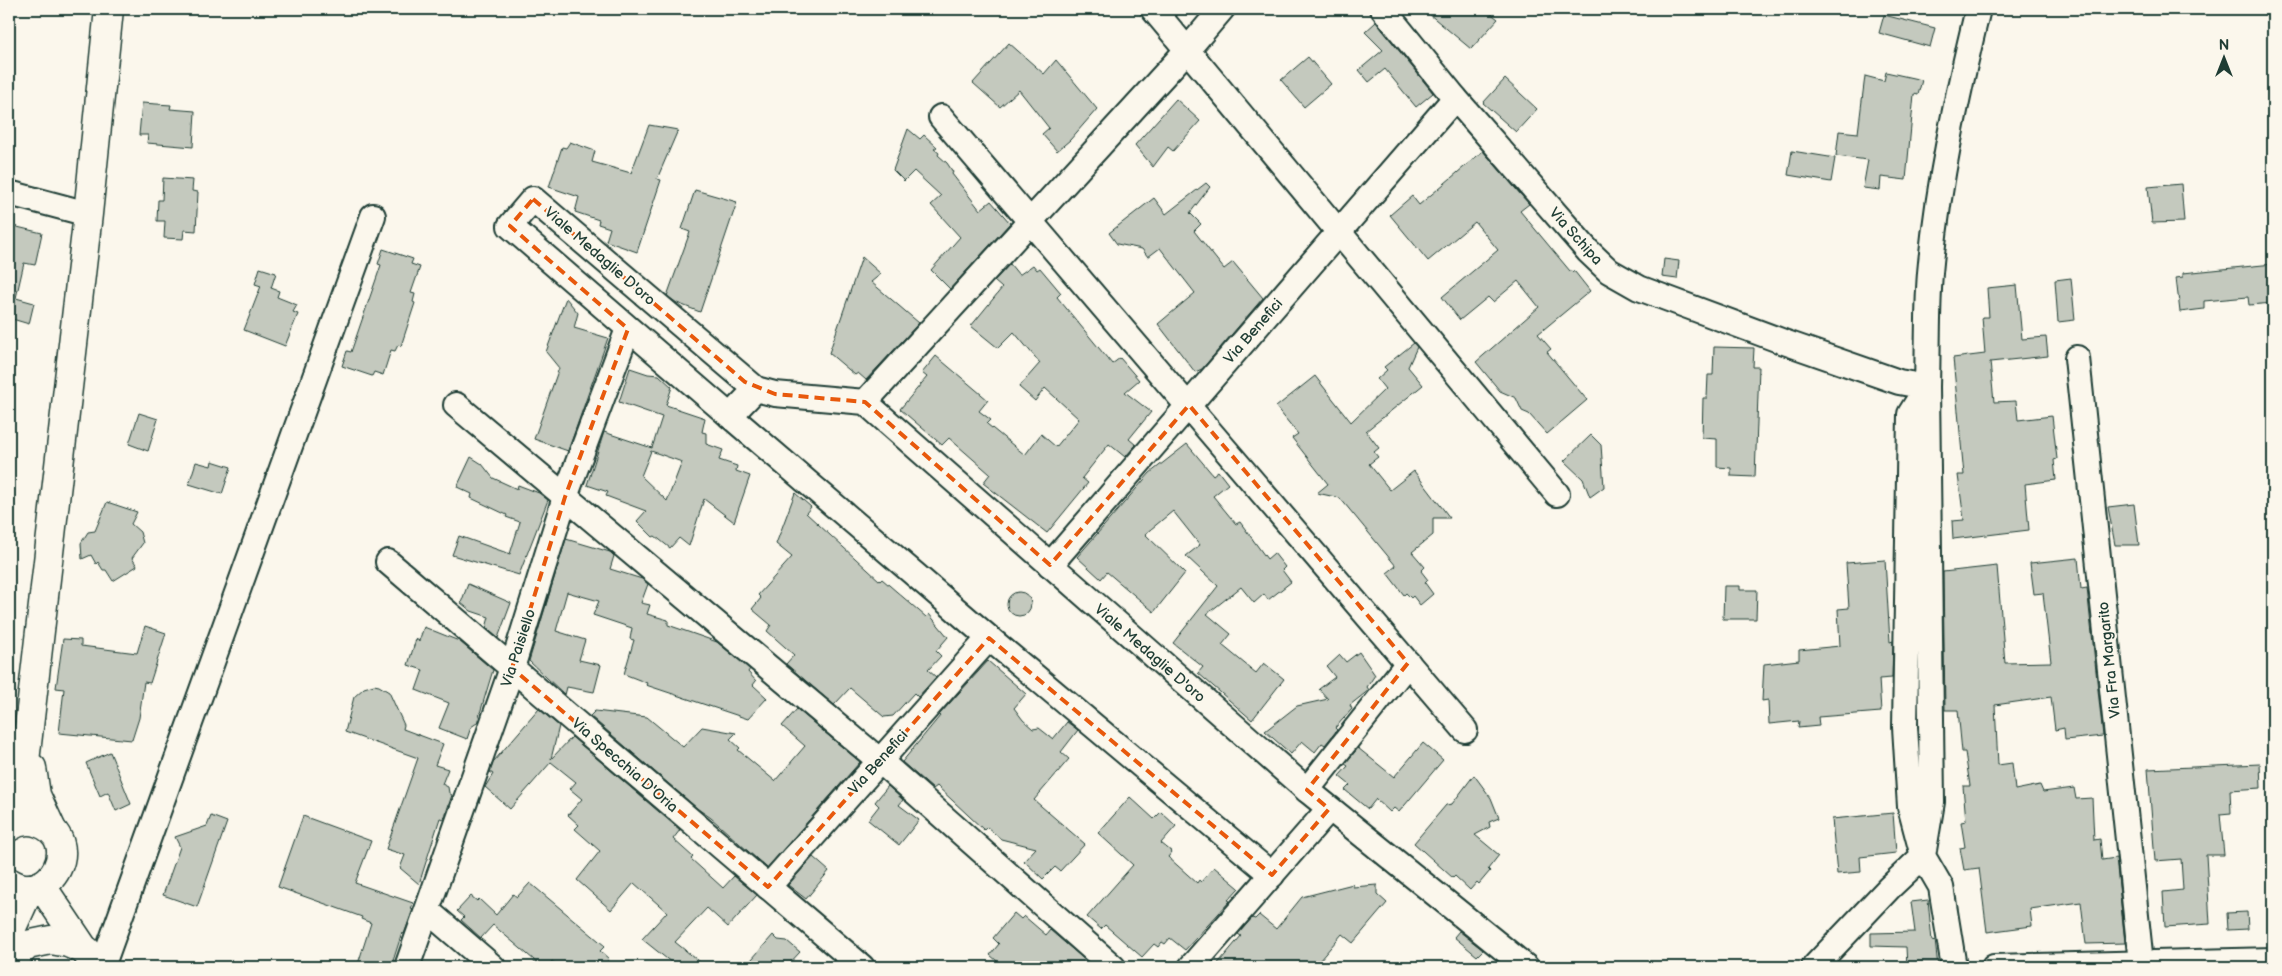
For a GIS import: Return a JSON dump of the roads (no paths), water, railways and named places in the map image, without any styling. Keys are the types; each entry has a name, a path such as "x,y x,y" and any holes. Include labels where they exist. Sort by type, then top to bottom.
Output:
{"main road":[{"path":"53,832 44,824 33,821 12,824 21,796 29,729 88,214 109,9"},
{"path":"9,746 17,743 29,729"},
{"path":"29,729 36,795 58,839 72,911 95,962"},
{"path":"27,885 51,878 58,869 61,858"},
{"path":"27,885 95,962"},
{"path":"9,934 27,885"},
{"path":"9,964 26,945 51,940 68,943 95,962"}],"street":[{"path":"1153,9 1557,494"},
{"path":"864,402 1188,49 1222,9"},
{"name":"Via Schipa","path":"1383,9 1455,98 1588,251 1609,271 1638,288 1784,342 1898,382 1928,387"},
{"path":"1814,967 1889,888 1923,856 1932,802 1928,387 1930,274 1938,198 1953,111 1978,9"},
{"name":"Via Benefici","path":"1050,565 1455,98"},
{"path":"942,116 1465,730"},
{"path":"9,194 88,214"},
{"name":"Viale Medaglie D'oro","path":"1272,875 989,638 510,226 533,199 756,389 775,394 864,402 1329,809 1526,967"},
{"path":"95,962 373,216"},
{"name":"Via Paisiello","path":"407,967 512,668 565,497 628,329"},
{"name":"Via Fra Margarito","path":"2078,358 2141,963"},
{"path":"730,416 756,389"},
{"path":"456,405 880,761 1113,967"},
{"name":"Via Specchia D'Oria","path":"388,562 862,967"},
{"name":"Via Benefici","path":"768,887 989,638"},
{"path":"1307,790 1408,663"},
{"path":"1191,967 1329,809"},
{"path":"1923,856 1941,887 1954,967"},
{"path":"428,910 493,967"},
{"path":"1994,967 2273,960"}]}
